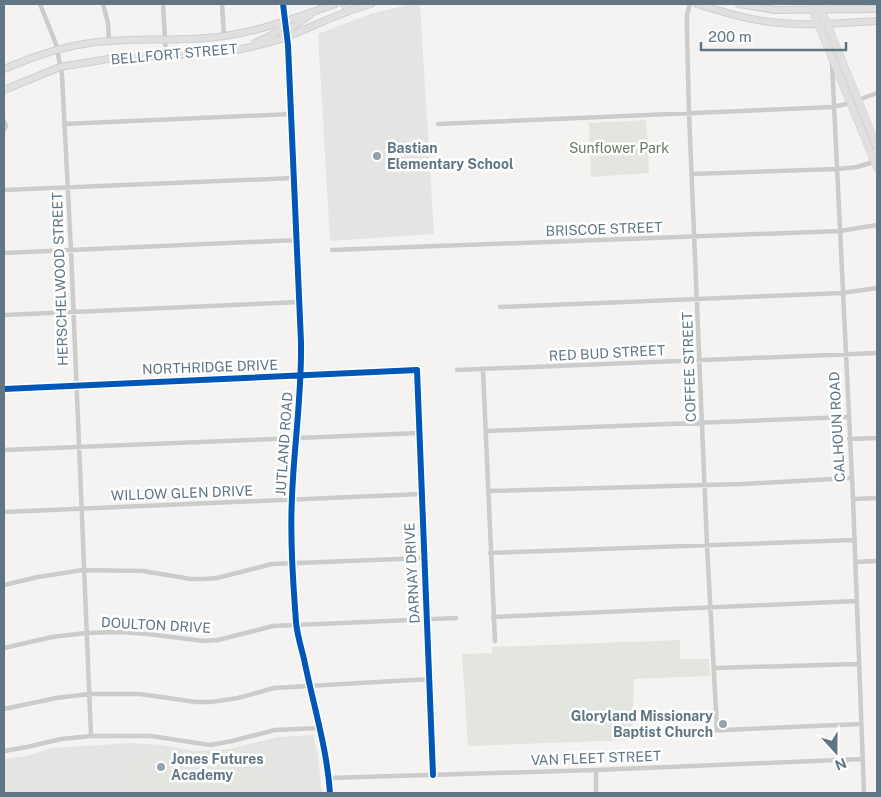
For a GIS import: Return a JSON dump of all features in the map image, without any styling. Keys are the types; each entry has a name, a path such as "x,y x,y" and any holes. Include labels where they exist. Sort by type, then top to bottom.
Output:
{"main road":[{"name":"JUTLAND ROAD","path":"283,4 287,36 291,114 302,376 295,437 292,499 296,624 320,728 330,793"},
{"name":"BELLFORT STREET","path":"4,69 57,49 85,43 224,36 252,31 335,4"},
{"path":"344,4 348,11"},
{"name":"BELLFORT STREET","path":"4,90 60,67 108,59 224,52 242,49 287,36 348,11 371,4"},
{"path":"697,4 732,14 780,23 827,24 877,21"},
{"path":"732,14 737,4 775,10 812,7 877,9"},
{"path":"812,7 876,163"},
{"path":"820,7 877,147"},
{"path":"287,36 288,31 318,10"},
{"path":"242,49 276,33 285,21"}],"street":[{"name":"HERSCHELWOOD STREET","path":"40,4 57,49 64,124 91,736"},
{"path":"104,4 108,22 109,41"},
{"path":"162,4 166,56"},
{"path":"222,4 224,36"},
{"name":"COFFEE STREET","path":"690,4 687,15 689,113 707,545 712,608 717,730"},
{"name":"CALHOUN ROAD","path":"832,59 864,793"},
{"path":"438,124 833,107 877,93"},
{"path":"64,124 291,114"},
{"path":"4,121 6,126 4,130"},
{"path":"692,174 838,169 876,163"},
{"path":"4,190 294,178"},
{"name":"BRISCOE STREET","path":"332,250 840,231 877,225"},
{"path":"4,253 297,240"},
{"path":"500,307 842,293 877,288"},
{"path":"4,315 299,302"},
{"name":"RED BUD STREET","path":"457,370 877,353"},
{"name":"NORTHRIDGE DRIVE","path":"4,389 417,370"},
{"name":"DARNAY DRIVE","path":"417,370 433,775"},
{"path":"482,370 495,641"},
{"path":"486,431 848,417"},
{"path":"4,450 419,433"},
{"path":"849,439 877,438"},
{"path":"488,492 742,484 851,478"},
{"name":"WILLOW GLEN DRIVE","path":"4,512 421,494"},
{"path":"852,499 877,498"},
{"path":"490,553 854,540"},
{"path":"4,585 38,576 83,570 143,571 191,579 204,579 272,564 424,558"},
{"path":"855,562 877,561"},
{"path":"493,617 856,601"},
{"name":"DOULTON DRIVE","path":"4,648 52,637 86,633 148,634 204,641 218,640 273,626 456,618"},
{"path":"714,668 859,664"},
{"path":"4,710 56,698 89,694 140,694 196,702 211,702 238,698 274,688 430,679"},
{"path":"634,734 860,724"},
{"path":"4,751 27,748 60,739 91,736 150,736 210,745 275,730 320,728"},
{"name":"VAN FLEET STREET","path":"329,778 863,759"},
{"path":"596,770 596,793"}],"shaded area":[{"name":"Bastian Elementary School","path":"407,5 420,5 434,234 330,241 318,34 370,14"},
{"name":"Jones Futures Academy","path":"313,735 318,756 322,793 4,793 4,759 27,756 51,748 131,743 162,745 195,751 230,749 278,737"}],"green space":[{"name":"Sunflower Park","path":"646,120 649,173 591,177 589,123"},
{"path":"680,640 680,659 709,659 710,676 634,679 632,740 468,746 462,654 492,653 493,647"},
{"path":"243,750 244,755 257,772 258,782 255,793 250,793 254,776 248,763 235,756 227,755 156,759 143,769 139,783 141,793 136,792 136,774 140,765 147,758 147,753"},
{"path":"236,759 237,793 157,793 156,761"}],"cycle path":[{"path":"283,4 288,45 301,342 292,497 293,575 297,631 323,743 330,793"},
{"path":"4,389 417,370 433,775"}],"place":[{"name":"Bastian Elementary School","path":"377,156"},
{"name":"Gloryland Missionary Baptist Church","path":"723,724"},
{"name":"Jones Futures Academy","path":"161,767"}]}
